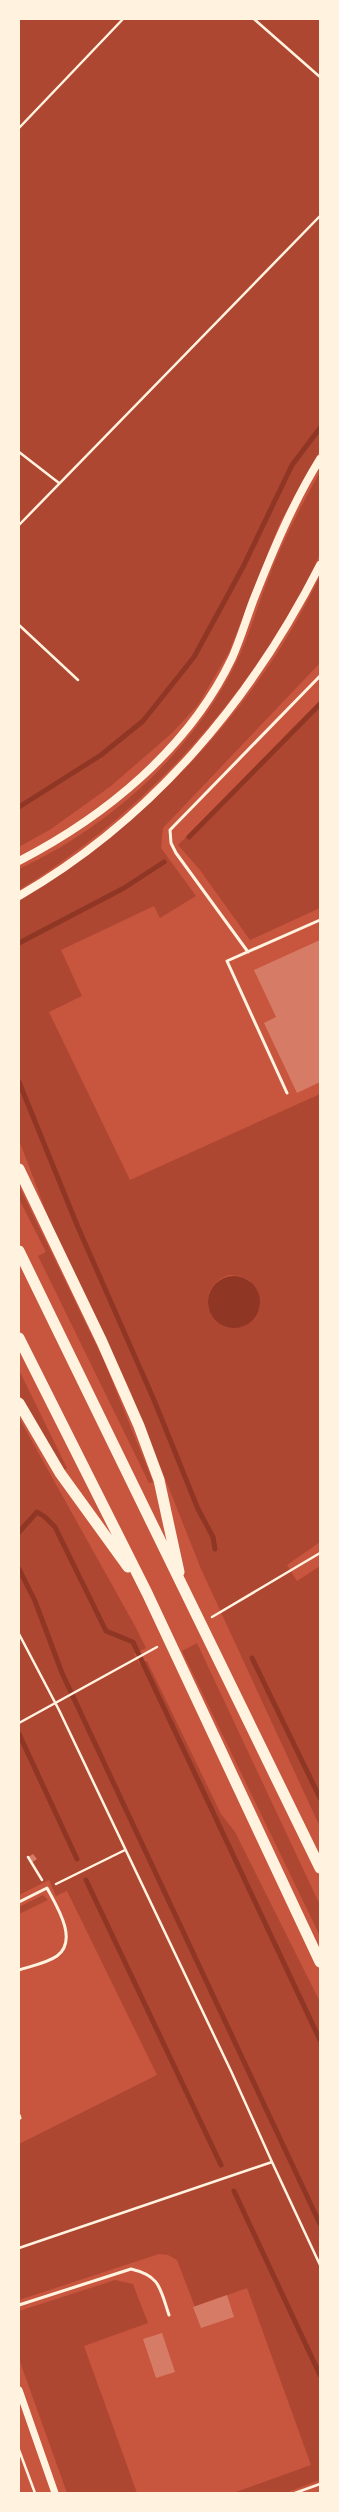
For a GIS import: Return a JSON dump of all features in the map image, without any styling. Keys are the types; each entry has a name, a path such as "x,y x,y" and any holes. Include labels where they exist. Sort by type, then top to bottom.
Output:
{"highway":[{"path":"19,1169 102,1342 138,1426 159,1480 183,1590"},
{"path":"19,1251 183,1590 320,1868"},
{"path":"19,1338 147,1593 320,1962"},
{"path":"19,1403 60,1473 147,1593"}],"main road":[{"path":"19,861 68,833 128,790 176,742 206,704 232,658 274,550 292,509 320,459"},
{"path":"19,896 63,867 118,826 160,789 192,755 234,706 265,663 289,624 320,565"}],"street":[{"path":"19,2390 54,2493"}],"lane":[{"path":"248,952 176,853 171,843 170,830 320,676"},
{"path":"287,1093 227,961 320,920"},
{"path":"19,1902 47,1888 66,1928 66,1941 62,1951 56,1956 19,1970"},
{"path":"19,2306 131,2269 147,2273 159,2285 169,2315"}],"path":[{"path":"19,128 122,19"},
{"path":"254,19 320,77"},
{"path":"19,525 320,216"},
{"path":"19,452 59,483"},
{"path":"19,625 78,680"},
{"path":"206,1620 254,1594 320,1553"},
{"path":"19,1634 59,1710 231,2071 320,2265"},
{"path":"19,1723 164,1643"},
{"path":"28,1857 47,1888 125,1850"},
{"path":"19,2248 272,2162"},
{"path":"19,2450 35,2493"},
{"path":"295,2493 320,2484"}],"shaded area":[{"path":"19,19 320,19 320,450 280,523 229,652 198,705 172,733 111,786 51,829 19,847"},
{"path":"320,472 322,533 318,558 311,574 289,613 263,655 235,694 204,732 171,768 136,802 99,834 60,863 19,890 19,869 52,852 83,833 142,787 168,761 214,703 237,661 283,543"},
{"path":"320,576 320,663 163,828 161,848 196,896 160,918 154,906 61,950 82,996 49,1012 130,1180 320,1094 320,1542 287,1565 297,1581 320,1566 320,1827 201,1569 130,1390 50,1222 19,1140 19,901 66,870 111,837 153,800 193,760 230,718 264,673 294,626","holes":["230,1275 240,1276 249,1280 260,1307 251,1322 209,1310 209,1293 215,1284 219,1280"]},
{"path":"320,704 320,908 250,940 200,870 178,845"},
{"path":"19,1186 104,1361 153,1482 149,1483 38,1256 46,1252 19,1199"},
{"path":"229,1276 239,1276 253,1283 260,1297 260,1307 253,1321 239,1328 229,1328 219,1324 212,1317 208,1307 208,1297 212,1287 219,1280"},
{"path":"19,1370 67,1468 64,1470 19,1394"},
{"path":"19,1418 135,1626 146,1648 134,1654 140,1664 147,1661 221,1814 235,1832 320,2002 320,2480 285,2493 233,2493 311,2465 247,2288 195,2307 177,2260 168,2255 159,2254 19,2300 19,2144 157,2075 67,1891 56,1896 49,1880 19,1895"},
{"path":"197,1643 320,1905 320,1936 182,1651"},
{"path":"43,1895 48,1900 19,1914 19,1907"},
{"path":"115,2280 133,2284 148,2323 84,2346 137,2493 67,2493 19,2359 19,2311"}],"building":[{"path":"320,940 320,1082 297,1093 264,1023 276,1017 254,970"},
{"path":"33,1854 37,1859 31,1863 28,1857"},
{"path":"227,2295 234,2317 201,2328 193,2307"},
{"path":"162,2333 175,2372 156,2378 143,2339"}],"waterway":[{"path":"19,807 101,755 143,721 194,657 243,567 292,465 320,428"},
{"path":"189,837 320,704"},
{"path":"19,943 124,888 164,862"},
{"path":"19,1082 77,1225 154,1400 198,1509 213,1537 215,1549"},
{"path":"19,1532 37,1512 45,1517 55,1527 106,1631 133,1642 320,2040"},
{"path":"19,1569 35,1601 62,1673 320,2224"},
{"path":"252,1658 320,1798"},
{"path":"19,1734 77,1859"},
{"path":"86,1880 221,2165"},
{"path":"234,2191 320,2375"}]}
